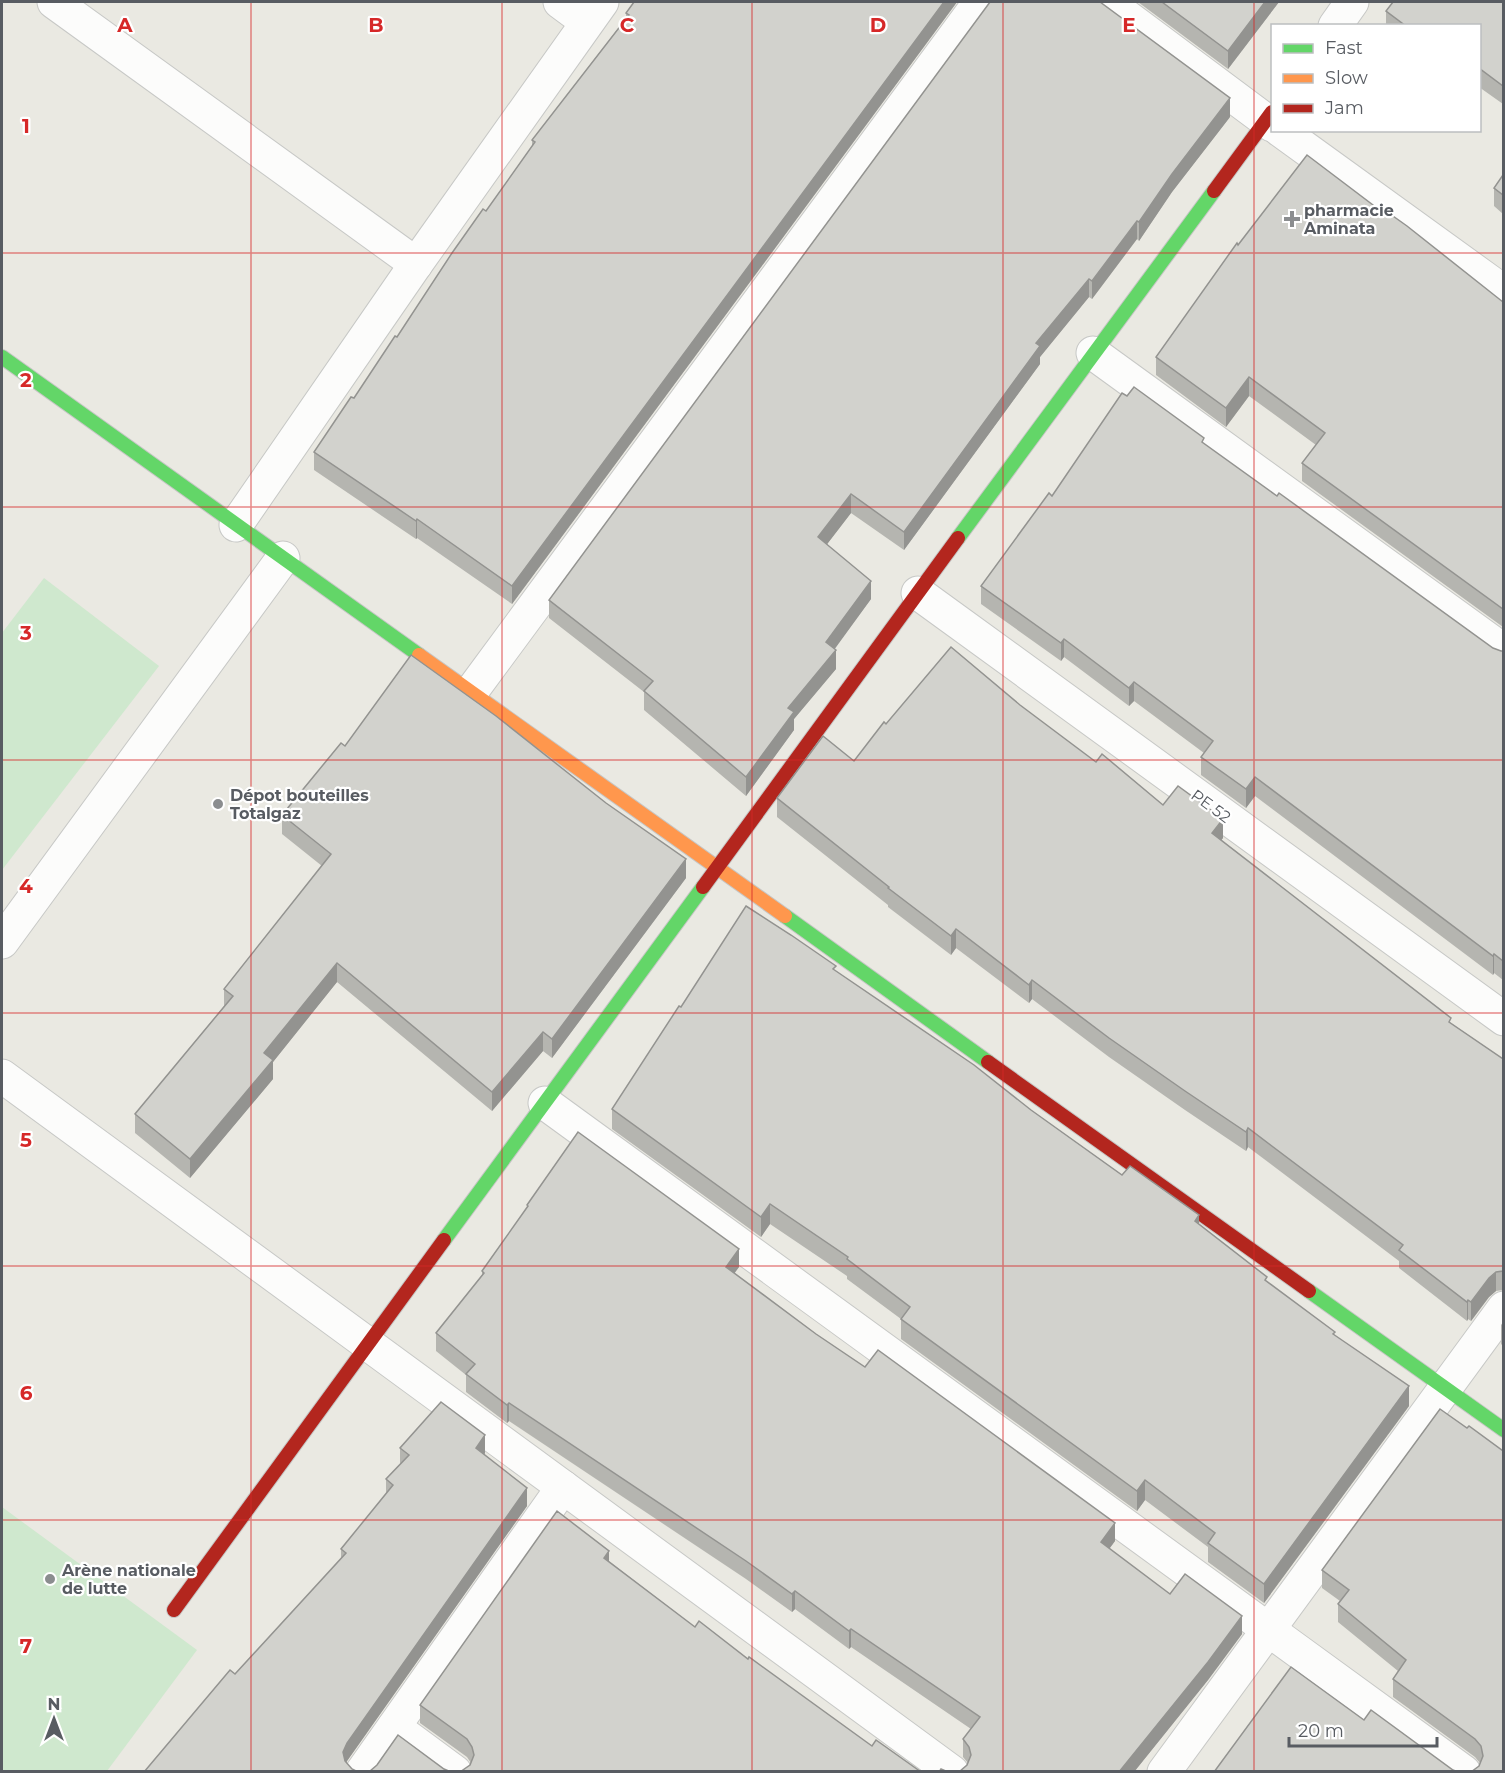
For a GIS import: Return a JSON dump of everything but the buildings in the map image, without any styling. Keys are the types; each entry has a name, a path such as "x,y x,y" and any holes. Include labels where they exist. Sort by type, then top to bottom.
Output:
{"street":[{"path":"54,2 416,264"},
{"path":"236,525 416,264 595,12 560,2"},
{"path":"471,692 980,2"},
{"path":"1107,2 1271,121"},
{"path":"1336,24 1352,2"},
{"path":"174,1610 1093,353 1271,125"},
{"path":"1287,132 1503,292"},
{"path":"1093,353 1503,651"},
{"path":"2,357 1503,1430"},
{"path":"2,942 283,558"},
{"name":"PE 52","path":"918,593 1503,1019"},
{"path":"2,1076 952,1772"},
{"path":"545,1103 1464,1772"},
{"path":"1164,1772 1503,1308"},
{"path":"362,1772 563,1487"},
{"path":"394,1727 455,1772"}],"green space":[{"path":"44,578 159,666 2,870 2,633"},
{"name":"Arène nationale de lutte","path":"2,1507 197,1650 107,1771 2,1771"}],"traffic: fast":[{"path":"958,538 1214,191"},
{"path":"2,357 419,655"},
{"path":"444,1240 703,887"},
{"path":"785,916 988,1062"},
{"path":"1309,1291 1504,1430"}],"traffic: slow":[{"path":"419,655 785,916"}],"traffic: jam":[{"path":"1214,191 1271,113"},
{"path":"703,887 958,538"},
{"path":"988,1062 1309,1291"},
{"path":"174,1610 444,1240"}],"place":[{"name":"pharmacie Aminata","path":"1292,219"},
{"name":"Dépot bouteilles Totalgaz","path":"218,804"},
{"name":"Arène nationale de lutte","path":"50,1579"}]}
